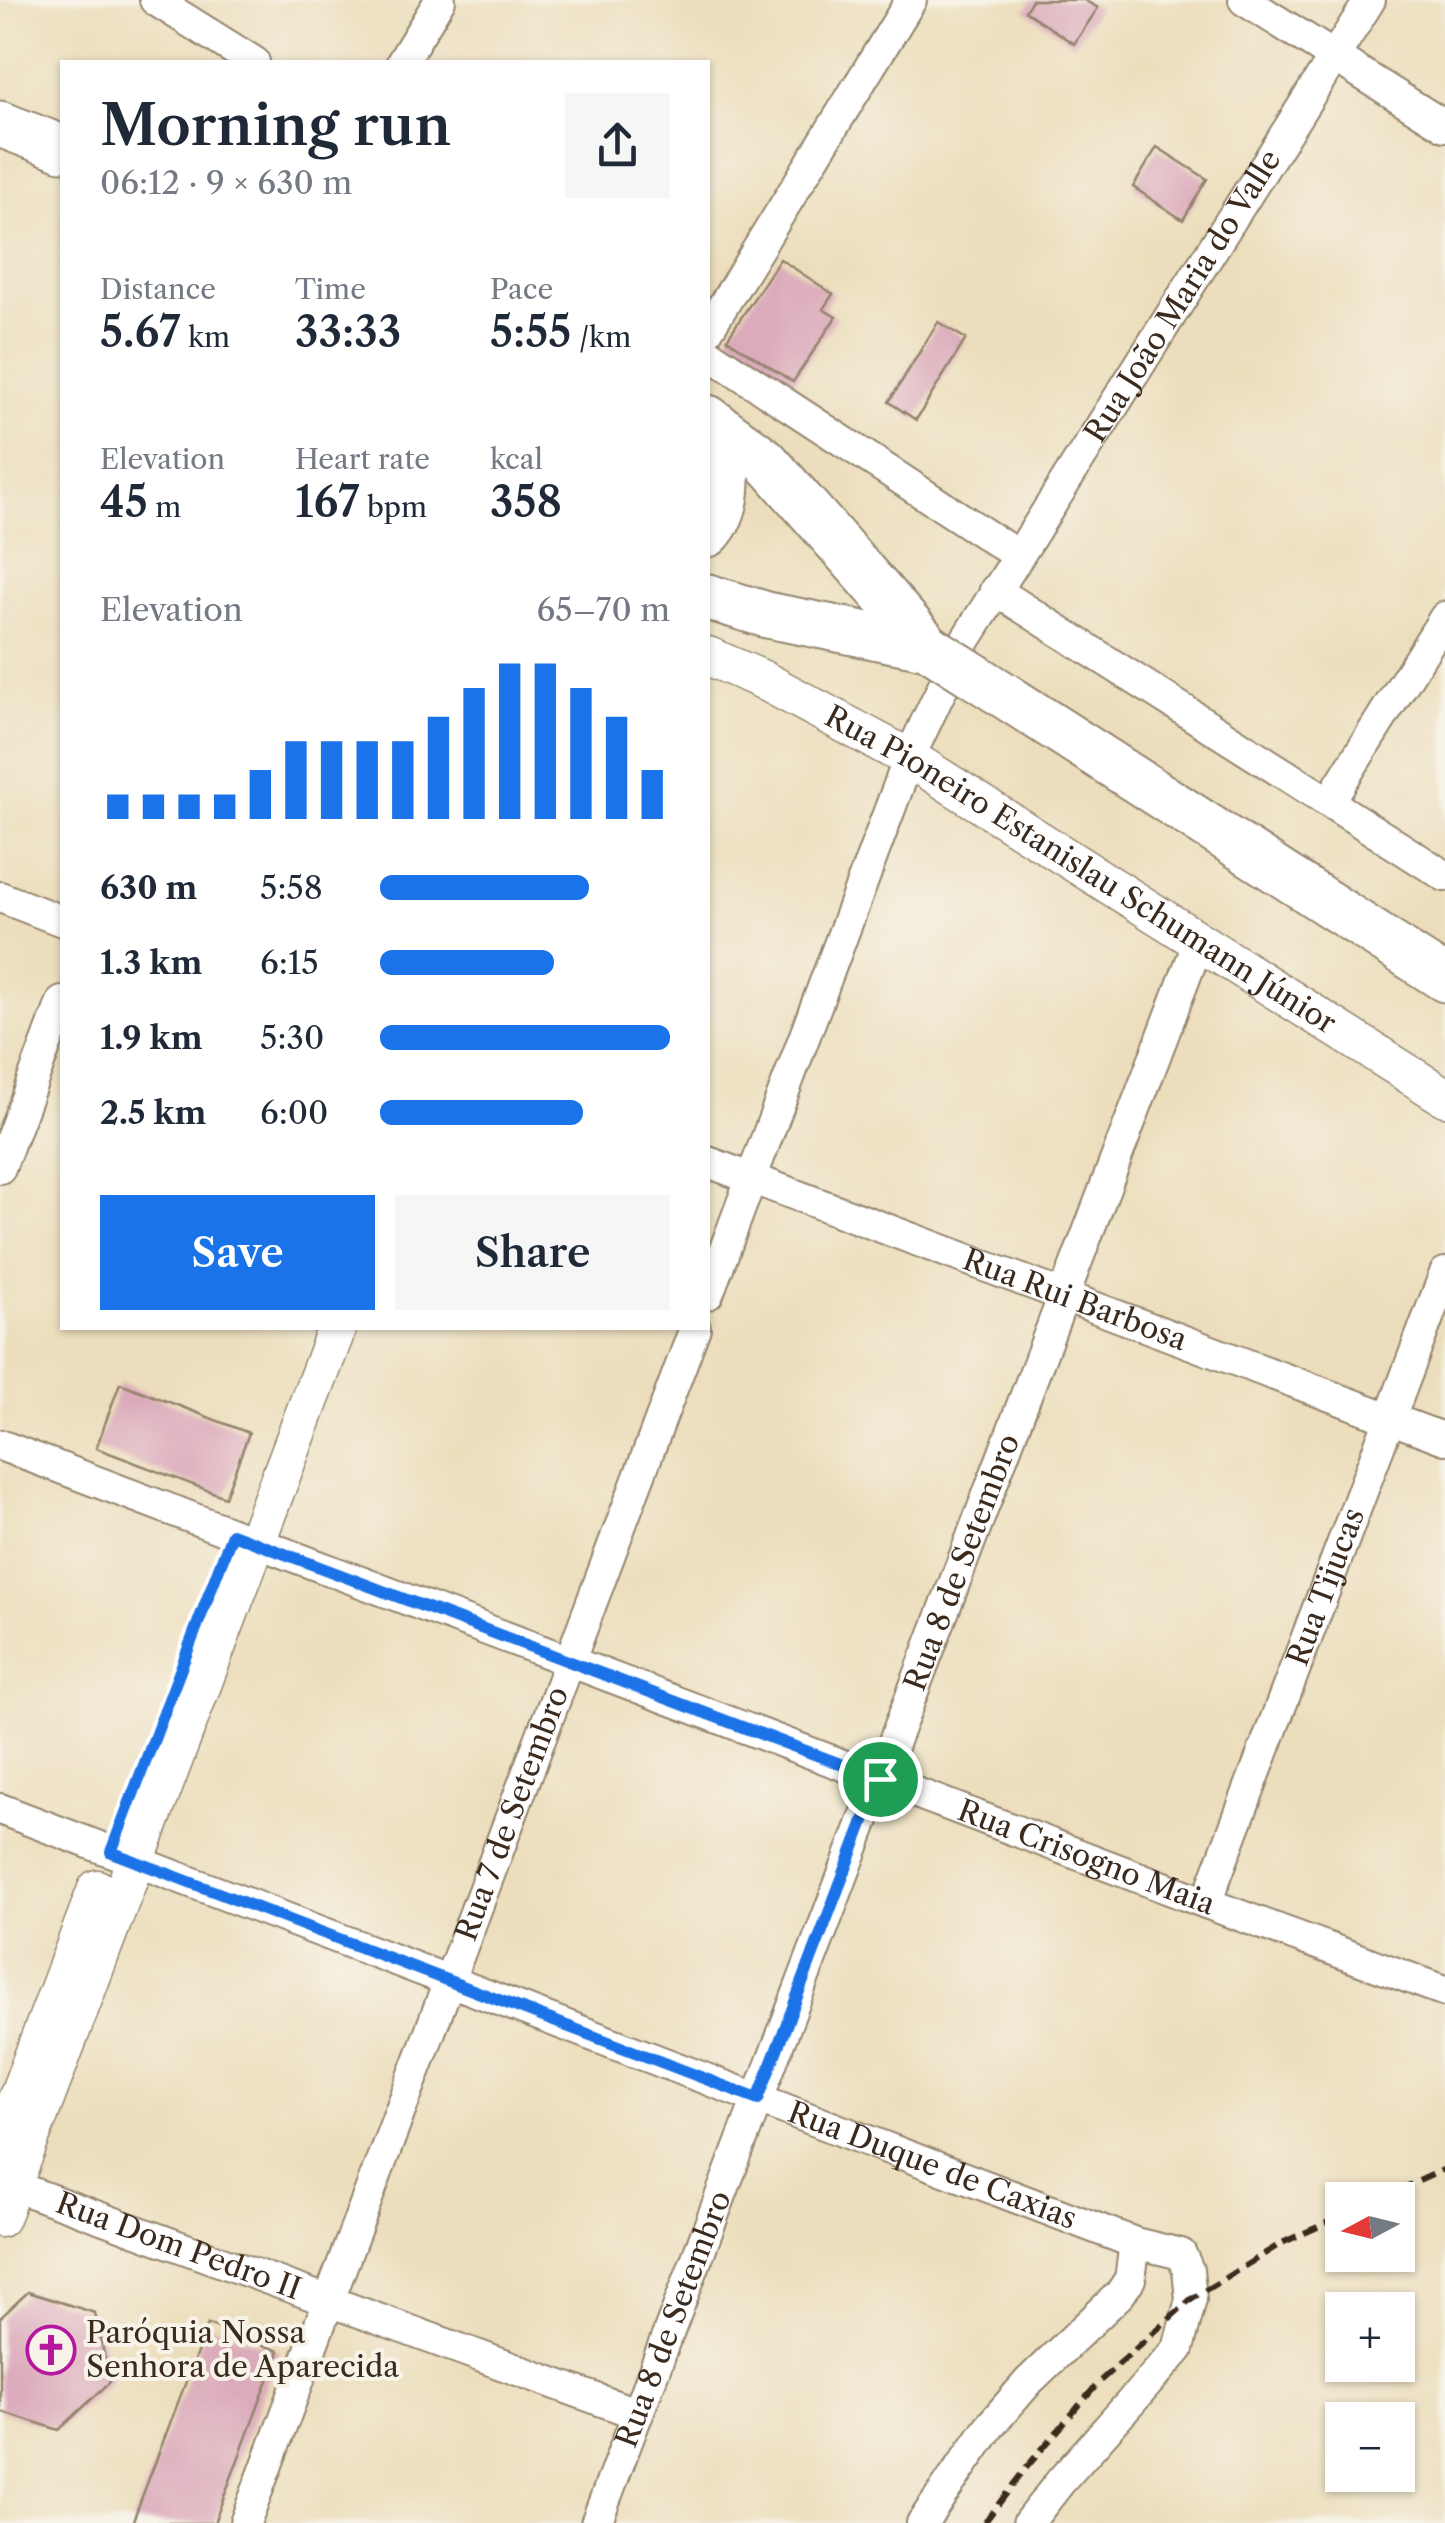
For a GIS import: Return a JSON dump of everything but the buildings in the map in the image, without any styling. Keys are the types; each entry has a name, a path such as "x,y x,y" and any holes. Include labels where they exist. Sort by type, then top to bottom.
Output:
{"highway":[{"path":"710,530 728,494 727,458 713,423"},
{"path":"713,423 766,460 929,647 1445,979"},
{"path":"710,598 767,615 929,647"}],"main road":[{"name":"Rua Pioneiro Estanislau Schumann Júnior","path":"710,657 761,679 909,758 1445,1097"},
{"path":"4,2195 123,1856 244,1538 310,1330"},
{"path":"244,1538 337,1330"},
{"path":"0,2144 123,1856"}],"street":[{"path":"155,0 251,60"},
{"path":"403,60 440,0"},
{"path":"710,327 911,0"},
{"path":"1244,0 1445,126"},
{"name":"Rua João Maria do Valle","path":"909,758 963,644 1016,555 1370,0"},
{"path":"0,104 31,139"},
{"path":"710,354 1016,555"},
{"path":"995,590 1445,876"},
{"path":"1329,802 1445,617"},
{"path":"710,1289 909,758"},
{"path":"0,897 60,920"},
{"name":"Rua 8 de Setembro","path":"596,2523 1199,942"},
{"path":"0,1168 60,1007"},
{"name":"Rua Rui Barbosa","path":"710,1163 1445,1439"},
{"name":"Rua Tijucas","path":"1206,1903 1445,1273"},
{"name":"Rua 7 de Setembro","path":"245,2523 694,1330"},
{"name":"Rua Crisogno Maia","path":"0,1445 1445,1991"},
{"name":"Rua Duque de Caxias","path":"0,1809 1135,2243 1181,2254 1188,2270 1190,2299 1178,2349 1028,2523"},
{"name":"Rua Dom Pedro II","path":"4,2195 328,2301 638,2414"},
{"path":"922,2523 961,2464 1029,2380 1120,2294 1130,2279 1135,2243"}],"railway":[{"path":"1415,2183 1445,2169"},
{"path":"984,2523 1100,2381 1191,2299 1282,2243 1325,2224"}],"place":[{"name":"Paróquia Nossa Senhora de Aparecida","path":"51,2350"}],"route":[{"path":"232,1534 880,1779 758,2099 111,1852 232,1534"}]}
